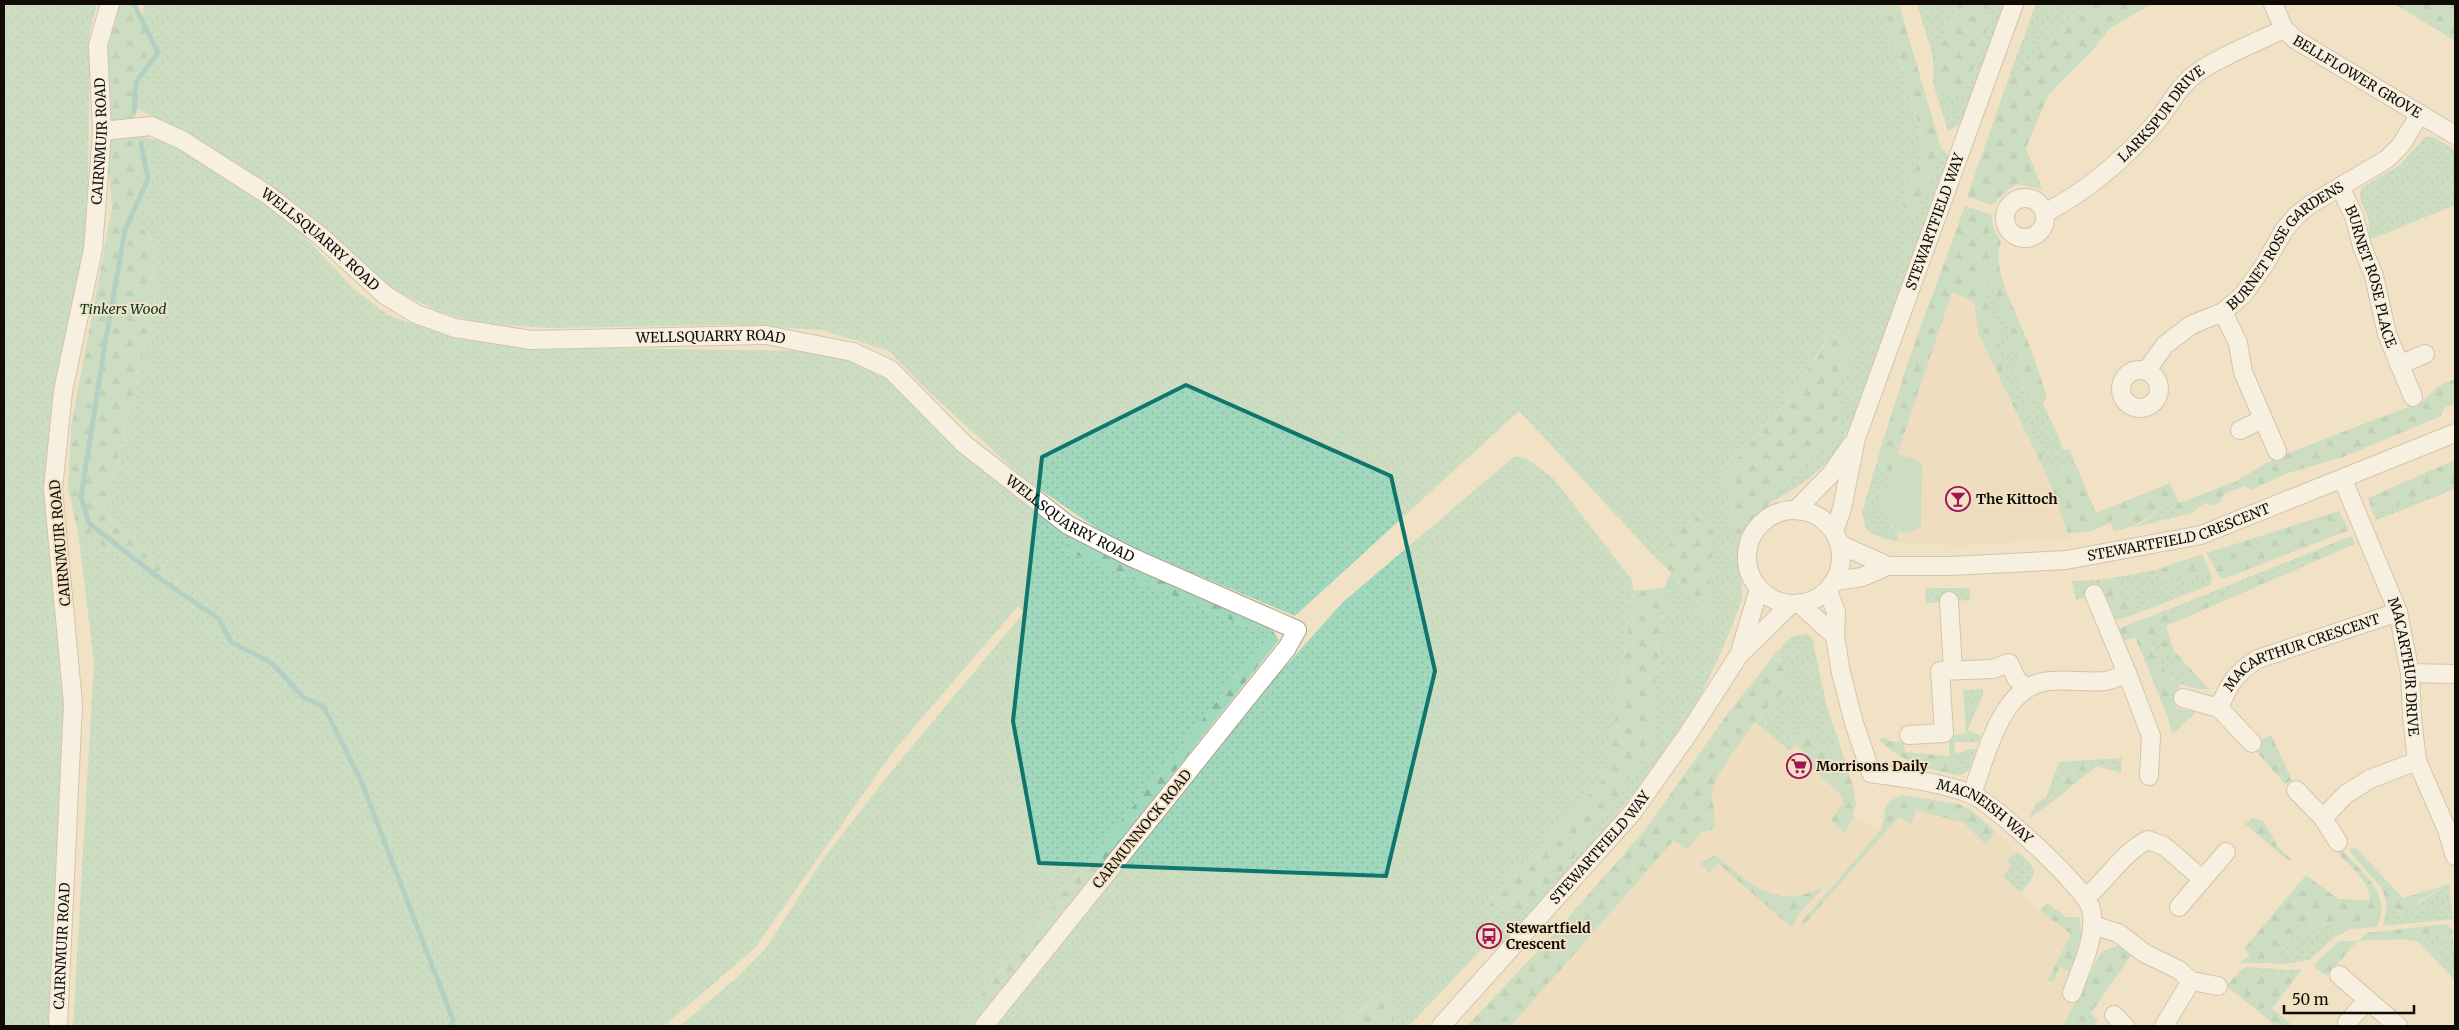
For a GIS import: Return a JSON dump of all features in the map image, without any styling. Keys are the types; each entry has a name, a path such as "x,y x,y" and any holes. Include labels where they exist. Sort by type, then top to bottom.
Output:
{"street":[{"name":"CAIRNMUIR ROAD","path":"58,1026 73,704 53,489 63,391 93,249 102,131 98,45 110,4"},
{"name":"STEWARTFIELD WAY","path":"1837,538 1856,438 2014,4"},
{"name":"BELLFLOWER GROVE","path":"2273,4 2284,29 2296,40 2455,135"},
{"name":"LARKSPUR DRIVE","path":"2045,213 2074,198 2153,127 2180,88 2198,72 2284,29"},
{"name":"BURNET ROSE GARDENS","path":"2146,371 2165,345 2192,325 2223,312 2243,295 2284,230 2297,215 2311,204 2387,159 2401,145 2420,114"},
{"name":"WELLSQUARRY ROAD","path":"102,131 151,126 182,140 275,201 318,234 384,296 416,314 455,328 531,340 766,335 853,352 891,370 964,444 1068,526 1131,557 1297,630"},
{"name":"BURNET ROSE PLACE","path":"2340,187 2354,216 2362,246 2374,276 2387,334 2413,397"},
{"path":"2223,312 2238,343 2244,372 2263,420 2278,451"},
{"name":"BURNET ROSE PLACE","path":"2399,365 2425,354"},
{"path":"2240,430 2263,420"},
{"name":"STEWARTFIELD CRESCENT","path":"1832,586 1862,577 1888,566 1950,566 2066,560 2201,536 2455,433"},
{"name":"STEWARTFIELD WAY","path":"1797,509 1832,474 1856,438"},
{"name":"MACARTHUR DRIVE","path":"2343,480 2398,612 2410,673 2412,718 2417,761 2447,830 2455,856"},
{"path":"1797,509 1818,516 1837,538 1841,567 1832,586 1819,598 1796,604 1774,600 1759,589 1748,567 1747,555 1752,537 1762,522 1773,515 1797,509"},
{"name":"STEWARTFIELD CRESCENT","path":"1837,538 1888,566"},
{"name":"MACNEISH WAY","path":"1832,586 1836,612 1835,636 1841,673 1870,773 1912,780 1972,794 1991,807 2058,868 2086,897 2091,907 2093,925 2084,960 2072,993"},
{"name":"STEWARTFIELD WAY","path":"1739,655 1759,589"},
{"path":"2094,594 2151,736 2149,776"},
{"path":"1949,601 1953,670"},
{"name":"STEWARTFIELD WAY","path":"1441,1026 1632,813 1688,734 1739,655 1796,604"},
{"path":"1796,604 1835,636"},
{"name":"MACARTHUR CRESCENT","path":"2218,708 2228,687 2242,669 2258,659 2398,612"},
{"name":"CARMUNNOCK ROAD","path":"984,1026 1287,648 1297,630"},
{"path":"1909,735 1944,733 1940,670 1993,669 2009,663 2016,678 2026,689"},
{"path":"1972,794 1995,732 2010,704 2026,689 2043,682 2106,681 2127,673"},
{"path":"2410,673 2455,674"},
{"name":"MACARTHUR CRESCENT","path":"2183,698 2218,708 2252,742"},
{"path":"2323,818 2346,794 2370,779 2417,761"},
{"path":"2296,790 2323,818 2338,842"},
{"path":"2086,897 2098,887 2135,847 2148,840 2164,846 2202,878"},
{"path":"2178,907 2226,852"},
{"path":"2093,925 2118,933 2144,953 2179,970 2191,981 2218,986"},
{"path":"2339,976 2398,1026"},
{"path":"2164,1026 2191,981"},
{"path":"2347,1023 2367,1000"}],"highlighted area":[{"path":"1186,385 1391,476 1435,671 1386,876 1039,863 1013,721 1042,457"}],"shaded area":[{"path":"1952,292 1974,301 1978,333 2047,476 2070,538 1960,546 1898,542 1891,473"},
{"path":"1755,722 1789,751 1795,745 1809,757 1805,762 1841,795 1844,833 1855,817 1881,830 1802,921 1801,927 1899,817 1916,810 1964,823 1985,844 1995,831 2018,852 2006,861 2012,866 2003,876 2040,911 2071,934 2053,982 2060,967 2086,981 2063,1026 1511,1026 1674,840 1686,850 1701,833 1713,829 1715,824 1712,789 1743,736"}],"green space":[{"path":"4,4 97,4 90,32 87,254 53,426 71,628 50,1026 4,1026"},
{"path":"110,4 134,4 158,53 140,76 137,83 134,98 136,120 102,124 98,45"},
{"path":"144,4 1883,4 1925,147 1901,204 1916,213 1941,148 1949,155 1855,416 1836,451 1822,467 1806,480 1771,502 1787,485 1828,336 1799,386 1725,474 1735,541 1746,529 1741,553 1742,600 1723,648 1698,701 1656,764 1604,831 1501,948 1495,944 1480,951 1409,1026 1395,1026 1390,992 1332,1026 995,1026 1275,678 1343,602 1515,456 1527,459 1554,479 1632,580 1633,591 1607,775 1485,905 1523,911 1650,748 1664,588 1671,572 1695,595 1707,622 1692,514 1658,560 1519,411 1295,616 1114,540 1023,478 924,387 889,351 823,330 730,325 548,328 481,324 438,311 390,288 188,137 133,106"},
{"path":"1883,4 1899,4 1941,148 1916,214 1901,204 1925,146"},
{"path":"1917,4 1959,4 1933,56"},
{"path":"1959,4 1987,4 1991,9 1982,46 1961,97 1933,83 1933,56"},
{"path":"1987,4 2004,4 1962,123 1948,131 1933,83 1961,96 1991,9"},
{"path":"2036,4 2081,4 2060,35 2008,80"},
{"path":"2081,4 2152,4 2110,28 2091,52 2049,94 2026,148 2042,189 2017,184 2003,194 1993,205 1967,197 2008,80 2060,35"},
{"path":"2395,4 2455,4 2455,41"},
{"name":"Tinkers Wood","path":"130,134 139,136 136,200 131,216 152,239 155,307 105,508 119,529 181,580 159,578 78,532 68,488 71,427 112,208 107,150 113,135"},
{"path":"139,136 175,144 287,218 355,290 388,315 453,338 528,347 820,351 868,365 890,382 963,451 1074,538 1062,549 1255,630 1263,623 1273,631 957,1026 680,1026 742,973 766,948 823,859 894,768 1024,612 1018,606 892,753 755,948 664,1026 73,1026 94,661 78,532 159,578 180,579 119,529 105,508 155,307 152,239 131,216 136,200"},
{"path":"2425,137 2433,137 2455,150 2455,205 2369,240 2368,218 2360,199 2363,187 2400,165"},
{"path":"1965,206 1992,215 1993,228 2001,242 1999,265 2002,278 2033,354 2047,398 2043,403 2022,385 2006,317 1988,275 1980,270 1979,277 1998,338 2004,373 2046,464 2056,473 2076,465 2096,513 2170,483 2179,503 2237,481 2273,459 2423,401 2439,386 2455,379 2455,403 2444,408 2441,416 2343,457 2288,473 2251,490 2245,486 2224,494 2221,502 2210,506 2206,502 2192,513 2175,512 2166,504 2154,514 2129,527 2114,531 2110,523 2088,532 2068,533 2047,476 1978,333 1974,301 1952,292 1891,473 1880,468 1881,447 1909,359"},
{"path":"1980,269 1988,275 2006,317 2022,385 2043,403 2064,450 2069,449 2076,465 2056,473 2046,464 2004,373 1998,338 1979,277"},
{"path":"1848,334 1833,441 1787,485 1734,542 1725,474 1799,386 1829,336"},
{"path":"1881,447 1880,468 1891,473 1889,481 1891,526 1897,531 1898,542 1876,536 1866,529 1862,513"},
{"path":"1897,454 1913,458 1922,464 1921,527 1908,533 1897,531 1887,514 1886,494"},
{"path":"2455,460 2455,484 2384,511 2370,505 2368,498"},
{"path":"2455,484 2455,489 2376,520 2370,505 2384,511"},
{"path":"2166,504 2175,512 2192,513 2131,528 2144,522"},
{"path":"2339,511 2349,530 2223,579 2218,575 2207,553"},
{"path":"1692,513 1713,531 1707,623 1695,595 1658,560"},
{"path":"2351,536 2355,544 2166,626 2174,651 2209,689 2198,689 2164,652 2155,637 2150,641 2151,649 2178,689 2175,708 2196,712 2172,734 2168,717 2135,637 2123,641 2118,629 2157,614 2170,616 2310,559 2312,552"},
{"path":"1074,538 1263,623 1255,630 1062,549"},
{"path":"2312,552 2311,559 2170,616 2157,614"},
{"path":"2202,554 2208,568 2180,580 2166,581 2156,570"},
{"path":"2208,568 2212,576 2210,585 2133,615 2131,604 2119,600 2112,578 2156,570 2166,581 2180,580"},
{"path":"2112,578 2119,600 2131,604 2133,615 2117,620 2106,607 2096,580"},
{"path":"2096,580 2099,589 2088,596 2076,600 2072,581"},
{"path":"1664,588 1650,748 1569,865 1523,911 1485,905 1607,775 1633,591"},
{"path":"1925,588 1970,588 1970,600 1926,603"},
{"path":"1273,631 1279,640 973,1026 957,1026"},
{"path":"1805,634 1811,636 1813,642 1827,708 1840,745 1824,750 1812,735 1790,740 1795,745 1790,751 1755,722 1783,692 1781,661 1775,654 1791,637"},
{"path":"2155,637 2164,652 2198,689 2180,684 2178,689 2151,649 2150,641"},
{"path":"1775,654 1784,667 1783,692 1738,744 1717,778 1712,793 1715,819 1713,829 1701,833 1686,850 1674,840 1511,1026 1467,1026 1551,937 1645,830 1726,716"},
{"path":"1983,689 1983,695 1966,734 1963,690"},
{"path":"1800,729 1812,735 1824,750 1840,745 1854,790 1856,804 1852,816 1855,817 1844,833 1831,820 1843,804 1841,795 1805,762 1809,757 1790,740"},
{"path":"1968,730 1981,736 1979,742 1955,742 1951,774 1931,769 1903,758 1878,739 1887,738 1889,741 1904,742 1905,752 1949,756 1949,735 1966,734"},
{"path":"2271,735 2292,780 2285,784 2256,751 2263,739"},
{"path":"1965,749 1976,749 1969,769 1962,774 1951,774 1955,753 1964,752"},
{"path":"2122,758 2121,773 2097,766 2093,769 2082,765 2061,777 2057,798 2029,819 2036,803 2046,798 2059,762"},
{"path":"2082,765 2093,769 2057,798 2060,780 2065,772"},
{"path":"1903,795 1959,804 1971,810 1995,831 1985,844 1964,823 1916,810 1911,824 1899,817 1801,928 1802,921 1881,830 1886,807 1890,801"},
{"path":"2253,818 2263,821 2278,847 2291,859 2289,861 2245,824"},
{"path":"2353,847 2403,898 2446,885 2421,900 2408,912 2403,913 2387,905 2382,888 2349,851"},
{"path":"2342,850 2366,876 2379,895 2381,916 2376,927 2351,929 2316,924 2304,929 2268,963 2240,963 2250,955 2244,949 2306,875 2338,899 2370,900 2367,887 2363,881 2338,853"},
{"path":"2018,852 2029,862 2033,871 2031,881 2021,893 2003,876 2011,866 2006,860"},
{"path":"1716,855 1752,884 1776,895 1789,896 1804,894 1820,888 1821,890 1797,916 1792,928 1718,863 1709,873 1700,863"},
{"path":"2449,884 2453,919 2383,926 2387,905 2402,913 2405,912"},
{"path":"2047,903 2066,917 2079,917 2081,932 2079,952 2072,973 2060,967 2053,982 2048,980 2071,934 2040,911"},
{"path":"2316,924 2351,929 2333,938 2310,960 2285,964 2268,963 2304,929"},
{"path":"2446,924 2452,929 2453,936 2447,939 2434,932 2426,934 2424,938 2455,973 2455,980 2417,941 2401,939 2359,941 2366,933"},
{"path":"2435,932 2447,939 2453,936 2455,973 2424,938 2426,934"},
{"path":"2339,941 2357,941 2327,976 2313,966"},
{"path":"2120,945 2132,954 2091,1013 2098,1021 2093,1026 2063,1026 2102,951"},
{"path":"2243,968 2288,970 2302,969 2295,979 2287,974 2238,973"},
{"path":"2238,973 2287,974 2295,979 2272,1008 2293,1026 2276,1026 2227,986"},
{"path":"1391,992 1395,1026 1332,1026"}],"waterway":[{"path":"134,4 158,53 136,82 134,112"},
{"path":"141,143 148,179 125,230 105,344 81,497 89,523 159,578 219,619 231,642 272,663 303,697 324,707 362,783 453,1020 451,1026"}],"place":[{"name":"The Kittoch","path":"1958,499"},
{"name":"Morrisons Daily","path":"1799,766"},
{"name":"Stewartfield Crescent","path":"1489,936"}]}
